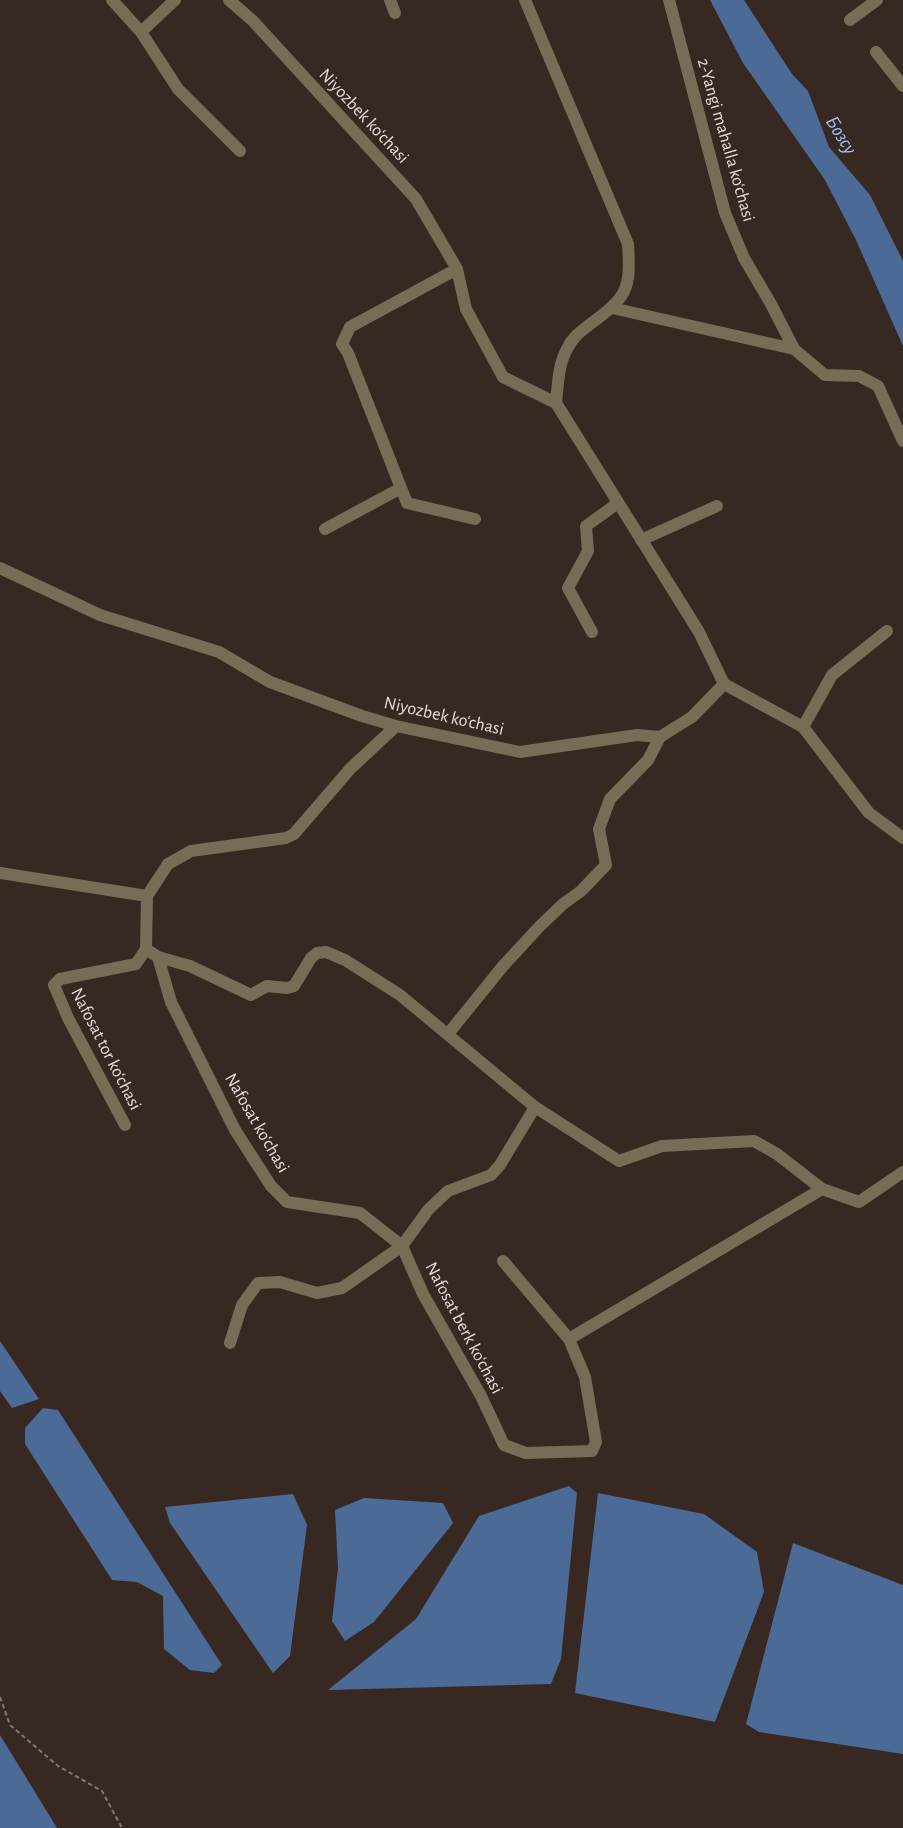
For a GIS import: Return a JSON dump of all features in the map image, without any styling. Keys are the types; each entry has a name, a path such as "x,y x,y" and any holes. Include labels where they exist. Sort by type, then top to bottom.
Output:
{"street":[{"path":"112,0 141,32 178,89 240,151"},
{"path":"141,32 175,0"},
{"name":"Niyozbek ko‘chasi","path":"229,0 253,21 416,199 457,269 466,309 503,377 556,403"},
{"path":"390,0 396,13"},
{"path":"525,0 628,244 630,275 626,290 612,308 575,336 566,349 560,370 556,403 699,632 724,684 803,727 869,813 903,838"},
{"name":"2-Yangi mahalla ko‘chasi","path":"669,0 725,213 744,258 795,349 825,375 859,376 878,386 903,441"},
{"path":"850,20 877,0"},
{"path":"876,52 903,86"},
{"path":"457,269 350,327 342,344 348,353 407,503 475,519"},
{"name":"2-Yangi mahalla ko‘chasi","path":"612,308 795,349"},
{"path":"325,530 401,489"},
{"path":"592,632 568,588 588,551 586,526 618,503"},
{"path":"641,540 717,506"},
{"name":"Niyozbek ko‘chasi","path":"0,568 100,615 219,652 270,682 396,726 520,752 637,735 660,737"},
{"path":"803,727 832,675 886,631"},
{"path":"448,1034 503,966 540,926 581,891 606,865 598,829 610,799 648,760 660,737 692,717 724,684"},
{"path":"396,726 350,769 294,834 286,838 191,851 168,864 147,896 146,949 158,957 190,966 251,995 267,987 294,986 311,958 317,953 326,952 345,960 400,995 535,1107 619,1161 662,1146 754,1141 777,1154 822,1189 859,1202 903,1172"},
{"path":"0,873 147,896"},
{"name":"Nafosat tor ko‘chasi","path":"124,1125 68,1018 54,985 60,979 136,964 146,949"},
{"name":"Nafosat ko‘chasi","path":"158,957 171,1002 236,1130 271,1186 286,1202 360,1213 402,1246"},
{"path":"230,1343 242,1305 258,1283 280,1282 316,1293 342,1288 402,1246 428,1210 448,1191 491,1175 500,1165 535,1107"},
{"path":"569,1339 822,1189"},
{"name":"Nafosat berk ko‘chasi","path":"402,1246 423,1294 481,1396 504,1445 526,1453 592,1451 596,1442 585,1377 569,1339 503,1261"}],"path":[{"path":"0,1697 10,1725 58,1766 102,1791 122,1828"}],"water":[{"name":"Бозсу","path":"710,0 744,0 792,74 808,91 829,147 870,195 903,261 903,346 856,240 825,180 743,63"},
{"path":"0,1341 39,1399 12,1408 0,1391"},
{"path":"43,1408 58,1410 222,1665 214,1673 190,1670 164,1649 163,1596 137,1582 112,1580 25,1444 25,1428"},
{"path":"569,1486 577,1493 561,1659 551,1684 328,1690 416,1619 479,1516"},
{"path":"598,1493 704,1514 757,1552 764,1592 715,1722 575,1693"},
{"path":"293,1494 307,1525 290,1656 273,1673 170,1523 165,1507"},
{"path":"364,1498 443,1503 453,1523 374,1622 345,1641 332,1621 338,1568 335,1510"},
{"path":"793,1543 903,1585 903,1754 759,1732 746,1724"},
{"path":"0,1735 57,1828 0,1828"}]}
